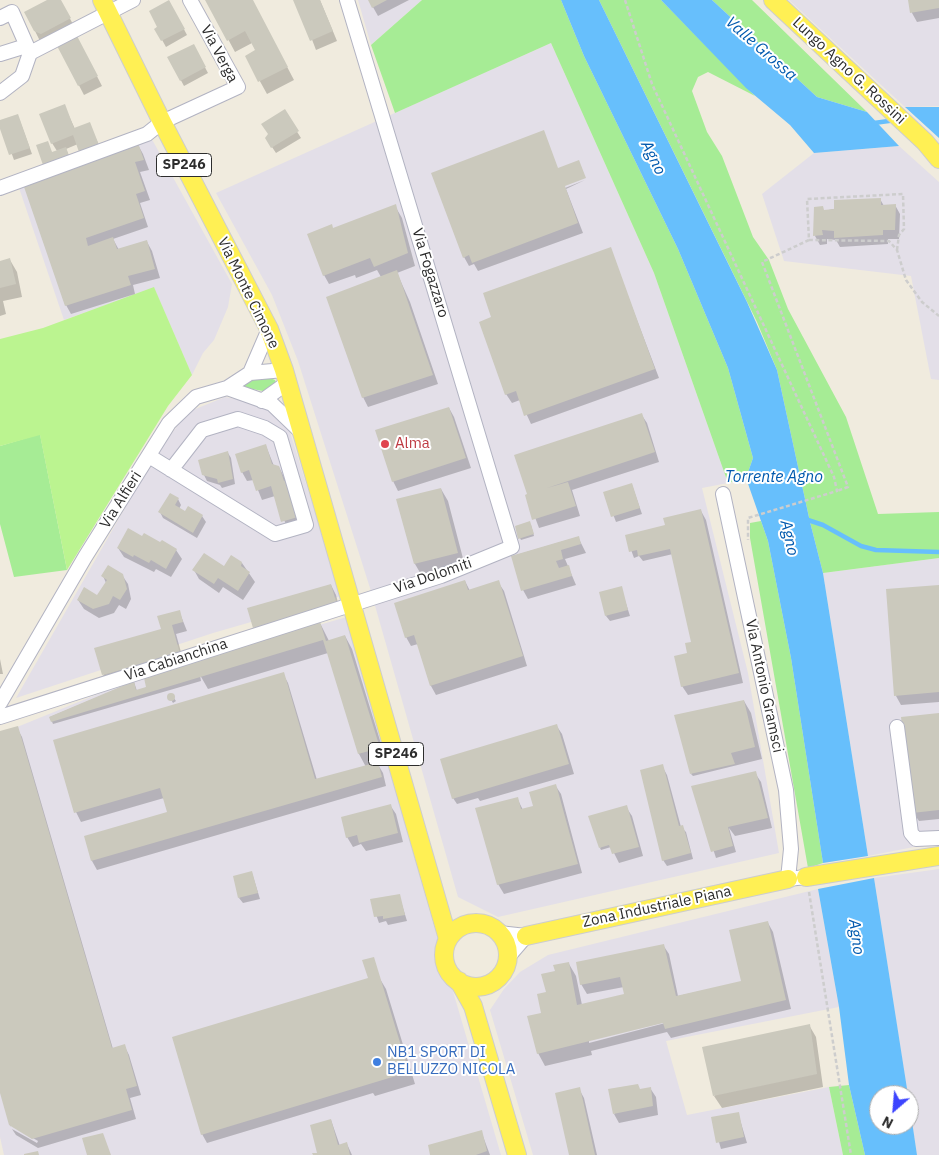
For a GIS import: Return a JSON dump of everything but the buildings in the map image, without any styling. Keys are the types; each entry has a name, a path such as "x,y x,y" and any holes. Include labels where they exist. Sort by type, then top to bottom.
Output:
{"main road":[{"name":"Lungo Agno G. Rossini","path":"773,0 890,110 932,146 939,159"},
{"name":"Via Monte Cimone","path":"105,7 269,329 304,436 352,603"},
{"name":"SP246","path":"352,603 439,905"},
{"path":"806,877 939,856"},
{"name":"Zona Industriale Piana","path":"526,936 788,879"},
{"path":"439,905 465,925"},
{"path":"439,905 448,939"},
{"path":"473,1006 489,984 502,973 508,957 504,940 499,933 483,924 465,925 459,928 448,939 445,946 445,962 448,970 459,982 473,1006 517,1155"},
{"path":"459,982 474,986 489,984"}],"street":[{"path":"0,54 28,50 105,7 133,0"},
{"name":"Via Verga","path":"162,122 238,87 190,0"},
{"name":"Via Fogazzaro","path":"347,0 512,547"},
{"path":"0,18 12,12 28,50 22,76 0,93"},
{"path":"0,188 147,134 162,122"},
{"path":"269,329 250,373 286,377"},
{"name":"Via Alfieri","path":"0,703 85,557 169,423 196,397 227,388 250,373"},
{"path":"262,401 286,377"},
{"path":"227,388 272,404 304,436"},
{"path":"149,456 275,534 306,525 280,437 265,428 238,418 202,430 172,470"},
{"name":"Via Antonio Gramsci","path":"722,494 786,790 791,850 788,879"},
{"name":"Via Dolomiti","path":"352,603 441,576 512,547"},
{"name":"Via Cabianchina","path":"0,717 352,603"},
{"path":"897,726 911,833 916,839 939,838"},
{"path":"788,879 806,877"},
{"path":"499,933 526,936"},
{"path":"508,957 526,936"}],"path":[{"path":"625,0 652,84 834,477 837,491"},
{"path":"809,240 808,199 903,194 904,229 899,235 897,250"},
{"path":"748,518 848,487 762,262 809,240 890,241 897,250 906,280 922,302 939,316"}],"shaded area":[{"path":"358,0 422,0 371,45"},
{"path":"789,0 939,0 939,106 905,107"},
{"path":"551,43 654,273 728,483 702,488 748,673 779,853 498,917 458,897 370,588 298,361 272,295 216,193"},
{"path":"149,134 232,284 228,307 214,340 203,353 192,375 154,288 64,320 17,182"},
{"path":"899,146 939,182 939,380 931,379 911,276 784,261 762,194 814,153"},
{"path":"225,397 246,401 285,416 341,596 213,633 16,698 156,454 188,412"},
{"path":"939,558 939,842 868,856 823,573"},
{"path":"347,617 430,913 501,1155 4,1155 0,1137 0,734 125,683 220,653"},
{"path":"939,869 939,1155 917,1155 914,1135 919,1135 919,1085 906,1085 874,878"},
{"path":"818,889 839,1007 666,1041 687,1115 829,1087 843,1155 533,1155 490,1010 504,989 520,972 548,955"}],"green space":[{"path":"422,0 561,0 584,56 678,249 728,368 753,458 746,478 728,483 654,273 551,43 395,113 371,45"},
{"path":"599,0 661,0 755,96 708,72 698,77 692,91 707,132 722,156 753,237 769,260 788,309 846,417 878,514 939,512 939,558 823,573 777,370 757,322"},
{"path":"712,0 752,0 867,112 817,97"},
{"path":"154,287 192,375 168,406 67,570 40,435 0,446 0,339 43,328"},
{"path":"268,377 275,380 277,385 271,390 263,391 241,387 247,381"},
{"path":"40,434 67,570 14,577 0,524 0,446"},
{"path":"761,521 768,541 791,658 823,863 808,868 750,538 750,523"},
{"path":"849,1085 865,1155 843,1155 829,1087"}],"water":[{"name":"Torrente Agno","path":"561,0 599,0 747,302 777,370 823,573 868,856 823,863 791,658 768,541 746,478 753,458 728,368 678,249 584,56"},
{"path":"661,0 712,0 817,97 867,112 899,146 814,153 790,125 746,88"},
{"path":"905,107 939,107 939,138"},
{"name":"Agno","path":"874,878 906,1085 869,1085 869,1135 914,1135 917,1155 865,1155 849,1085 839,1007 818,889"}],"waterway":[{"name":"Valle Grossa","path":"874,123 896,120"},
{"path":"805,519 823,525 861,546 876,550 939,552"}],"place":[{"name":"Alma","path":"385,444"},
{"name":"NB1 SPORT DI BELLUZZO NICOLA","path":"377,1062"}]}
